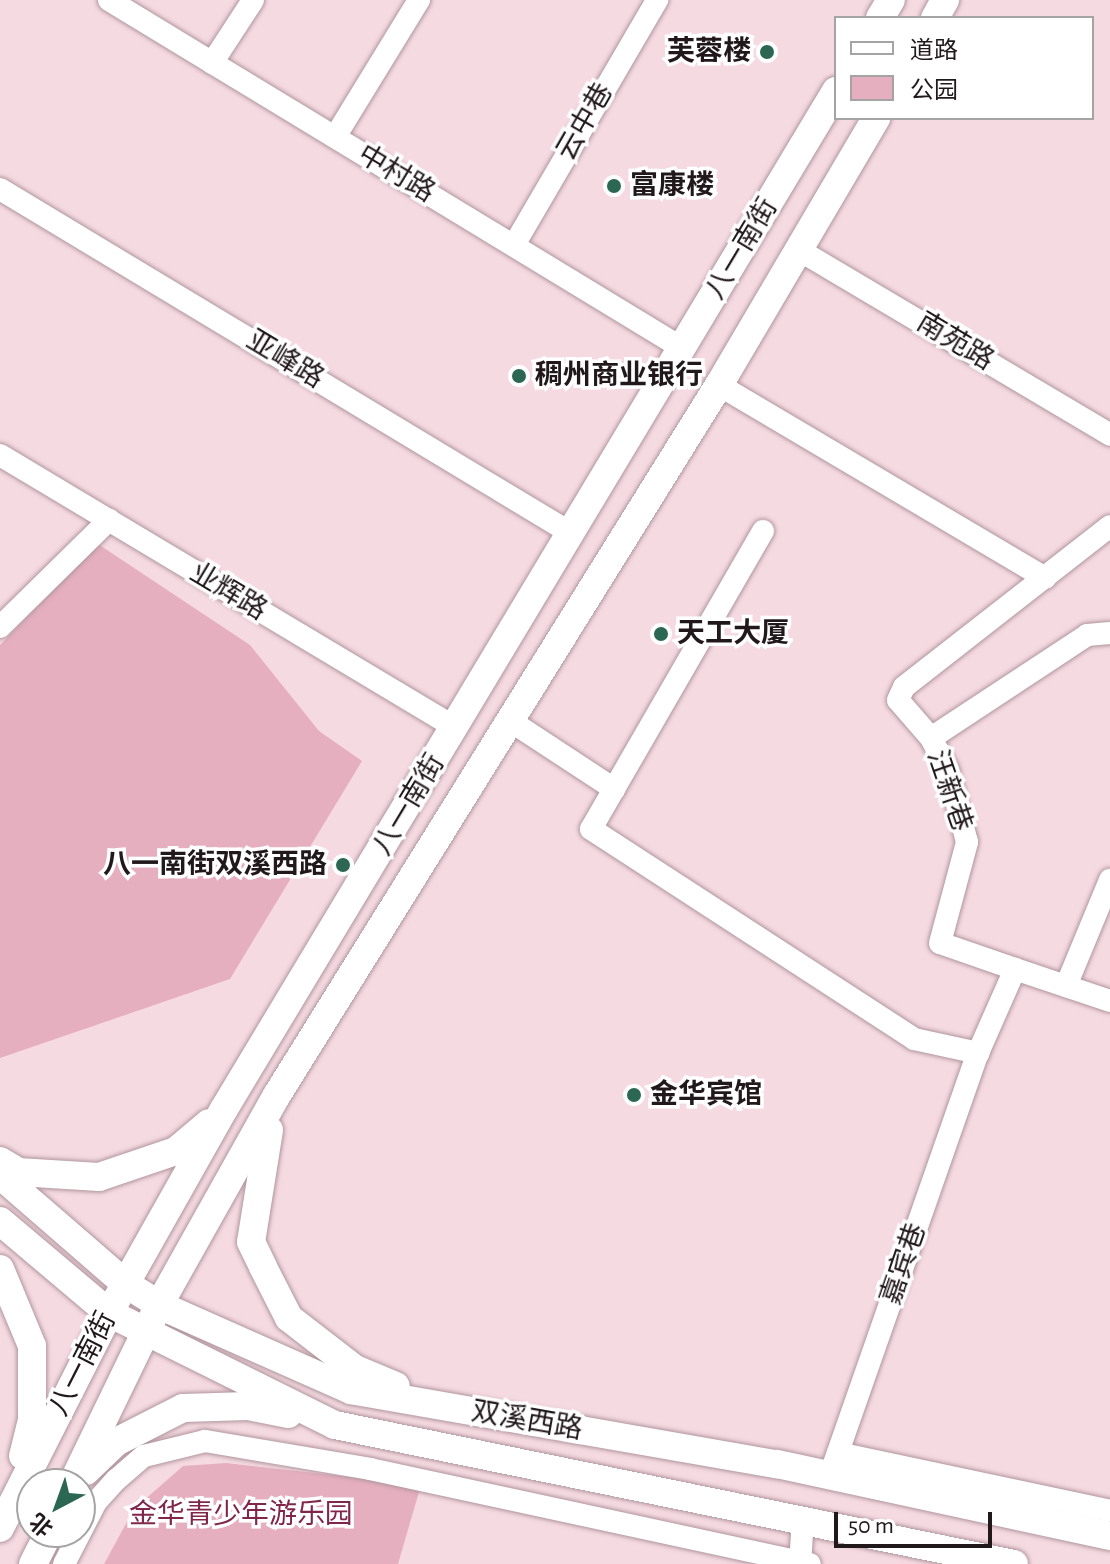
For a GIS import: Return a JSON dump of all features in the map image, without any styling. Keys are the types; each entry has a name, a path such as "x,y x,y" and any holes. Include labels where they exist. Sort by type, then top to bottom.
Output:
{"main road":[{"name":"八一南街","path":"6,1515 109,1313 224,1109 456,728 569,532 834,94"},
{"name":"八一南街","path":"81,1468 159,1305 277,1095 719,385 875,120"},
{"path":"277,1095 260,1167 251,1242 289,1318 355,1369 445,1406"},
{"path":"0,1161 18,1172 99,1177 176,1151 224,1109"},
{"name":"双溪西路","path":"0,1175 126,1284 159,1305 351,1390 834,1464 1110,1536"},
{"name":"双溪西路","path":"0,1221 109,1313 328,1422 803,1519 961,1559 1014,1564"},
{"path":"0,1269 32,1346 32,1420 6,1515"},
{"path":"89,1468 116,1442 183,1408 248,1406 328,1422"}],"street":[{"path":"212,63 253,0"},
{"path":"335,137 419,0"},
{"name":"云中巷","path":"514,245 657,0"},
{"name":"中村路","path":"112,1 682,348"},
{"name":"亚峰路","path":"0,189 569,532"},
{"name":"南苑路","path":"799,250 1110,435"},
{"path":"719,385 1045,578"},
{"name":"业辉路","path":"0,455 456,728"},
{"path":"0,627 109,520"},
{"name":"汪新巷","path":"1015,969 940,943 967,842 948,770 931,738 898,700 904,687 1110,526"},
{"path":"763,531 591,829 914,1039 978,1053"},
{"path":"931,738 1087,635 1110,633"},
{"path":"509,720 614,789"},
{"path":"1066,986 1110,880"},
{"path":"1015,969 1110,1001"},
{"name":"嘉宾巷","path":"834,1464 978,1053 1015,969"},
{"path":"64,1564 96,1502 116,1480 144,1456 205,1441 370,1469 803,1563 803,1519"},
{"path":"834,1464 1110,1511"}],"green space":[{"path":"98,544 250,645 319,731 362,761 230,979 0,1058 0,645"},
{"name":"金华青少年游乐园","path":"226,1463 421,1485 398,1564 104,1564 134,1509 183,1466"}],"place":[{"name":"芙蓉楼","path":"767,52"},
{"name":"富康楼","path":"614,186"},
{"name":"稠州商业银行","path":"519,376"},
{"name":"天工大厦","path":"661,634"},
{"name":"八一南街双溪西路","path":"343,865"},
{"name":"金华宾馆","path":"634,1095"}]}
